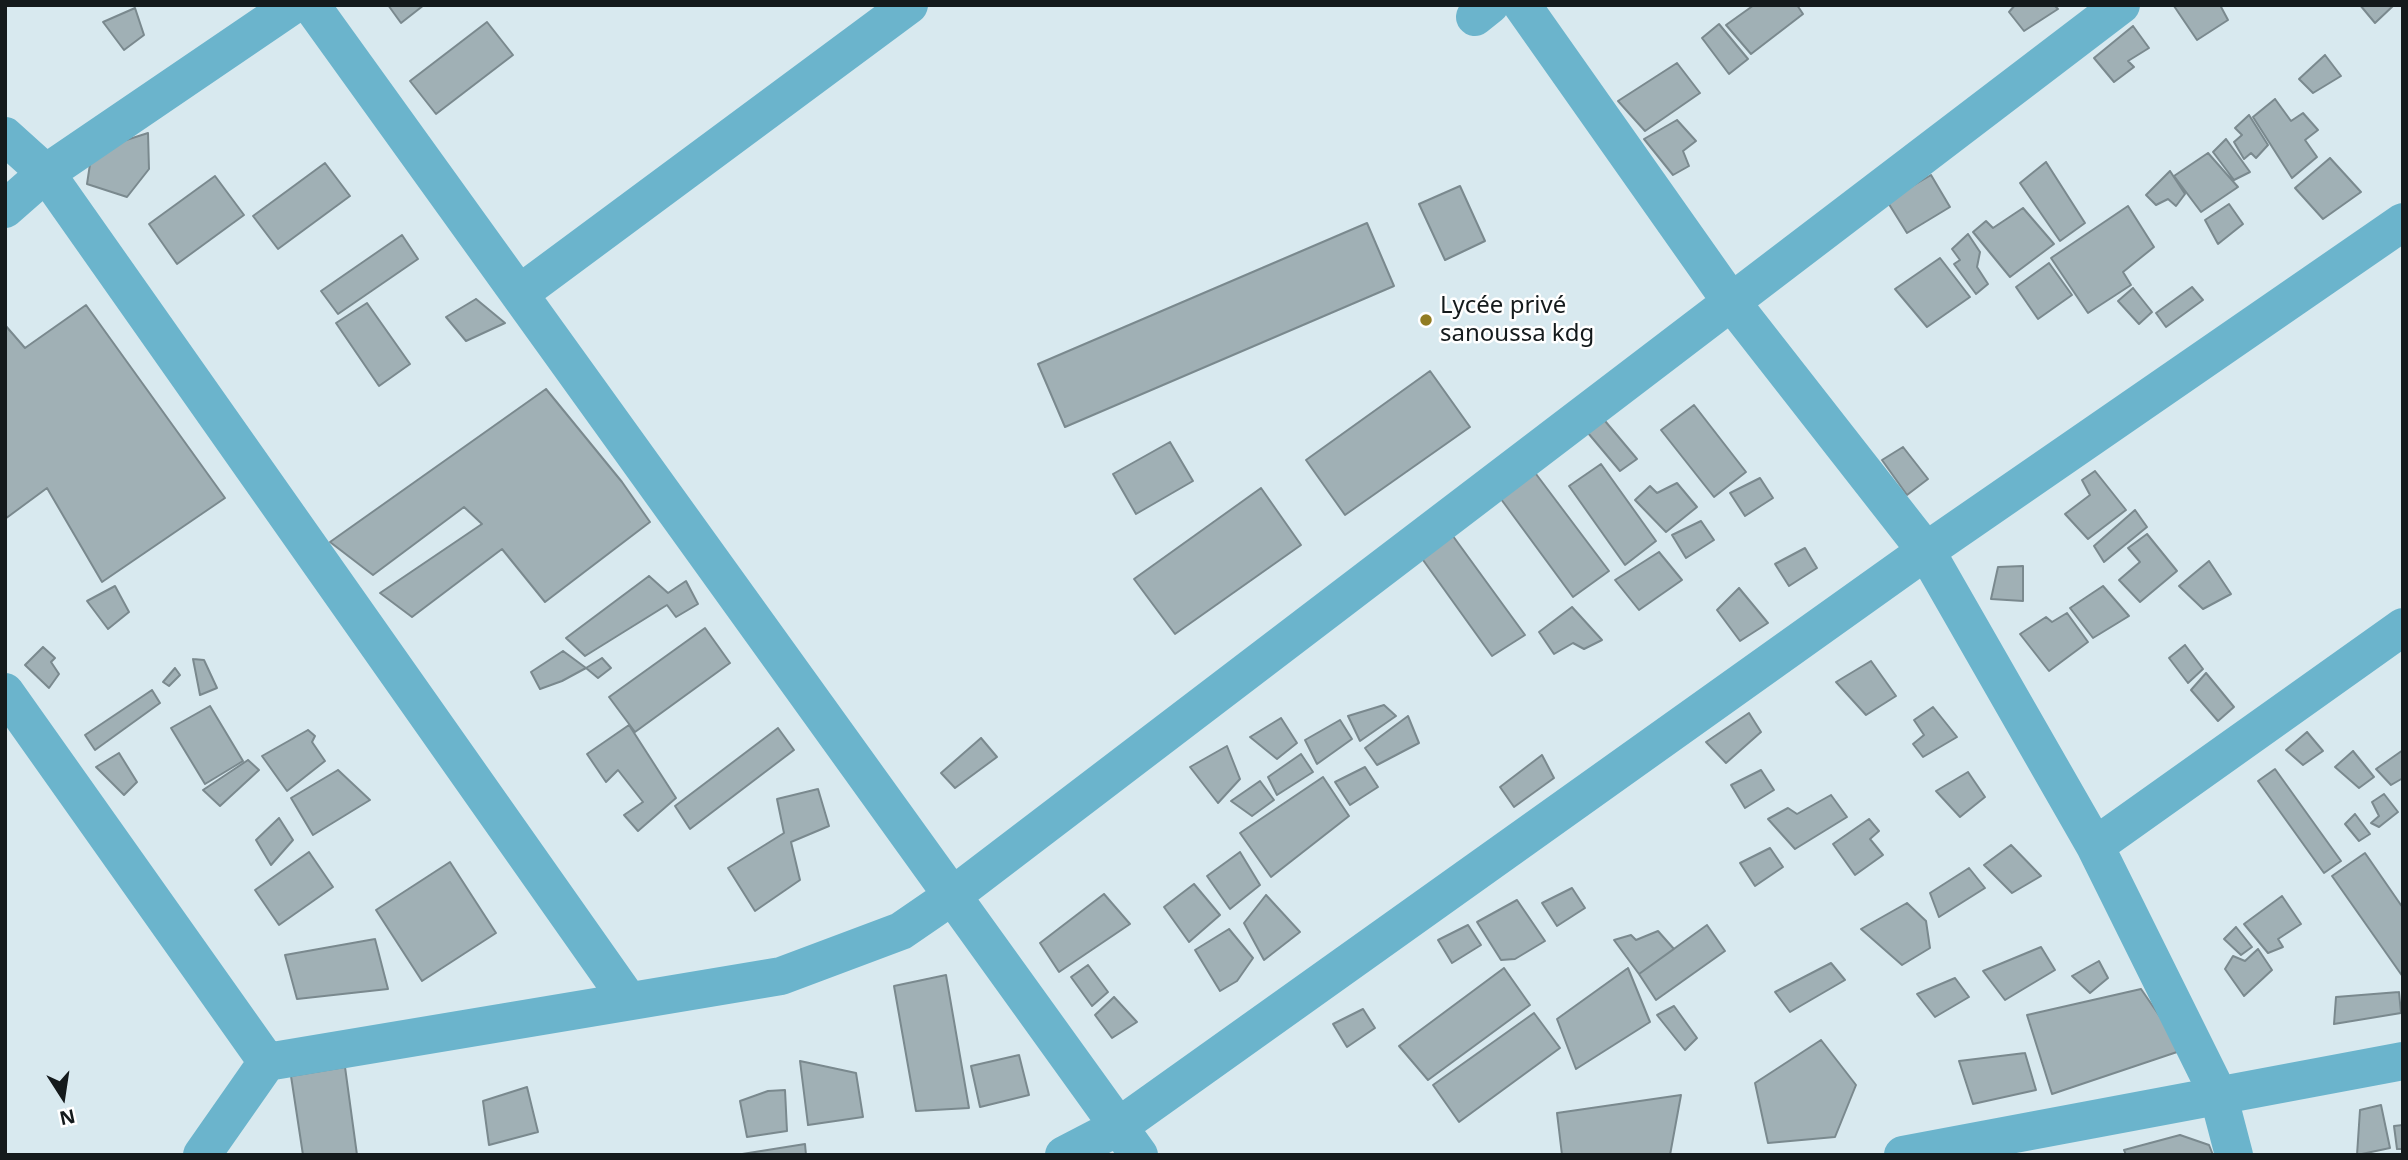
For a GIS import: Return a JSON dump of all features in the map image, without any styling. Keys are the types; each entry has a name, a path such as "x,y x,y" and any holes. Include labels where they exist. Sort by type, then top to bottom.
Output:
{"street":[{"path":"5,209 46,173 293,5"},
{"path":"310,5 1129,1141"},
{"path":"519,294 909,5"},
{"path":"1522,5 1732,303 1926,551 2095,846 2218,1094 2234,1155"},
{"path":"202,1155 267,1062 781,976 901,931 951,896 2121,5"},
{"path":"5,136 46,173 628,1000"},
{"path":"1065,1155 1129,1141 1926,551 2403,222"},
{"path":"2095,846 2403,627"},
{"path":"5,692 267,1062"},
{"path":"1903,1155 2403,1061"}],"building":[{"path":"388,5 424,5 401,23"},
{"path":"1754,5 1797,5 1803,14 1751,54 1726,25"},
{"path":"2015,5 2054,5 2058,9 2024,31 2009,12"},
{"path":"2220,5 2228,20 2197,40 2174,6"},
{"path":"2360,5 2394,5 2375,23"},
{"path":"135,8 144,35 124,50 103,22"},
{"path":"487,22 513,55 436,114 410,81"},
{"path":"1719,24 1748,59 1729,74 1702,38"},
{"path":"2133,26 2149,48 2128,61 2134,67 2114,82 2094,58"},
{"path":"2325,55 2341,76 2313,93 2299,79"},
{"path":"1677,63 1700,93 1645,131 1618,101"},
{"path":"2275,99 2291,121 2303,113 2318,130 2305,140 2317,157 2292,178 2253,117"},
{"path":"2249,115 2268,145 2256,158 2251,153 2244,159 2234,142 2242,135 2235,128"},
{"path":"1677,120 1696,141 1683,151 1689,166 1673,175 1644,139"},
{"path":"148,133 149,169 127,197 87,184 92,151"},
{"path":"2226,139 2250,172 2234,180 2213,152"},
{"path":"2208,153 2238,187 2201,212 2174,176"},
{"path":"2330,158 2361,192 2323,219 2295,188"},
{"path":"2046,162 2085,223 2060,241 2020,183"},
{"path":"325,163 350,196 278,249 253,216"},
{"path":"2170,171 2185,194 2176,206 2168,199 2156,205 2146,195"},
{"path":"1931,175 1950,207 1907,233 1887,201"},
{"path":"215,176 244,215 177,264 149,224"},
{"path":"1460,186 1485,241 1445,260 1419,204"},
{"path":"2229,204 2243,224 2218,244 2205,220"},
{"path":"2128,206 2154,247 2123,272 2131,285 2088,313 2051,258"},
{"path":"2023,208 2054,244 2010,277 1973,232 1986,221 1993,228"},
{"path":"1367,223 1394,286 1065,427 1038,364"},
{"path":"1968,234 1980,252 1977,267 1988,284 1976,294 1954,264 1960,260 1952,249"},
{"path":"402,235 418,259 338,314 321,291"},
{"path":"1940,258 1970,297 1927,327 1895,289"},
{"path":"2049,263 2072,295 2038,319 2016,287"},
{"path":"2192,287 2203,300 2166,327 2156,313"},
{"path":"2133,288 2152,312 2139,324 2118,301"},
{"path":"476,299 505,323 466,341 446,317"},
{"path":"367,303 410,364 379,386 336,323"},
{"path":"86,305 225,498 102,582 47,488 5,519 5,325 25,348"},
{"path":"1430,371 1470,427 1345,515 1306,460"},
{"path":"546,389 622,482 650,522 545,602 502,549 412,617 380,593 482,524 464,507 373,575 330,542"},
{"path":"1694,405 1746,472 1714,497 1661,430"},
{"path":"1600,415 1637,459 1620,471 1583,427"},
{"path":"1170,442 1193,481 1136,514 1113,474"},
{"path":"1903,447 1928,479 1907,495 1882,460"},
{"path":"1601,464 1656,541 1625,565 1569,486"},
{"path":"1533,470 1609,571 1573,597 1498,495"},
{"path":"2095,471 2126,510 2088,539 2065,514 2090,495 2082,480"},
{"path":"1760,478 1773,498 1745,516 1730,493"},
{"path":"1677,483 1697,507 1666,532 1635,500 1650,486 1657,493"},
{"path":"1261,488 1301,545 1175,634 1134,579"},
{"path":"2135,510 2147,527 2104,562 2094,546"},
{"path":"1701,521 1714,540 1686,558 1672,535"},
{"path":"1450,532 1525,635 1492,656 1418,553"},
{"path":"2147,534 2177,571 2140,602 2119,580 2140,562 2128,548"},
{"path":"1805,548 1817,568 1789,586 1775,564"},
{"path":"1659,552 1682,580 1639,610 1615,580"},
{"path":"2209,561 2231,594 2203,609 2179,586"},
{"path":"2023,566 2023,601 1991,599 1998,567"},
{"path":"649,576 668,593 686,581 698,604 676,617 667,605 585,656 566,638"},
{"path":"115,586 129,612 108,629 87,601"},
{"path":"2103,586 2129,616 2093,638 2070,608"},
{"path":"1739,588 1768,623 1740,641 1717,610"},
{"path":"1572,607 1602,640 1584,649 1573,643 1554,654 1539,632"},
{"path":"2067,613 2088,642 2049,671 2020,634 2046,617 2052,622"},
{"path":"705,628 730,663 635,732 609,697"},
{"path":"2185,645 2203,669 2188,683 2169,658"},
{"path":"43,647 55,658 51,662 59,674 49,688 25,665"},
{"path":"563,651 586,668 540,689 531,672"},
{"path":"602,658 611,668 598,678 586,668"},
{"path":"193,659 204,660 217,688 200,695"},
{"path":"1871,661 1896,696 1866,715 1836,682"},
{"path":"175,668 180,675 169,686 163,682"},
{"path":"2206,673 2234,707 2218,721 2191,690"},
{"path":"152,690 160,703 95,750 85,735"},
{"path":"1384,705 1396,716 1360,741 1348,716"},
{"path":"210,706 243,761 205,784 171,728"},
{"path":"1933,707 1957,737 1923,757 1913,744 1924,735 1914,720"},
{"path":"1749,713 1761,732 1726,763 1706,742"},
{"path":"1408,716 1419,743 1377,765 1365,748"},
{"path":"1281,718 1297,743 1277,759 1250,737"},
{"path":"1340,720 1352,739 1317,764 1305,740"},
{"path":"629,725 676,798 638,831 624,815 643,802 618,770 606,782 587,754"},
{"path":"778,728 794,750 690,829 675,806"},
{"path":"308,730 315,736 312,742 325,761 287,791 262,756"},
{"path":"2307,732 2323,751 2303,765 2286,750"},
{"path":"981,738 997,757 955,788 941,773"},
{"path":"1227,746 1240,779 1218,803 1190,767"},
{"path":"2403,750 2403,778 2391,785 2376,769"},
{"path":"2353,751 2374,777 2359,788 2335,767"},
{"path":"119,753 137,782 124,795 96,767"},
{"path":"1301,754 1313,772 1277,795 1268,777"},
{"path":"1542,755 1554,778 1514,807 1500,787"},
{"path":"248,760 259,770 220,806 203,790"},
{"path":"1365,767 1378,787 1350,805 1335,782"},
{"path":"2275,769 2341,861 2324,873 2258,781"},
{"path":"338,770 370,800 313,835 291,798"},
{"path":"1761,770 1774,790 1745,808 1731,785"},
{"path":"1968,772 1985,797 1960,817 1936,791"},
{"path":"1323,777 1349,816 1271,877 1240,833"},
{"path":"1260,781 1274,800 1252,816 1231,801"},
{"path":"818,789 829,826 791,842 800,880 755,911 728,868 784,833 777,799"},
{"path":"2384,794 2398,812 2379,827 2371,823 2379,816 2372,802"},
{"path":"1831,795 1847,817 1795,849 1768,819 1788,808 1797,814"},
{"path":"2355,814 2370,834 2359,841 2345,824"},
{"path":"279,818 293,840 271,865 256,840"},
{"path":"1869,819 1879,831 1870,839 1883,855 1855,875 1833,844"},
{"path":"2011,845 2041,876 2012,893 1984,865"},
{"path":"1770,848 1783,867 1755,886 1740,863"},
{"path":"309,852 333,887 279,925 255,890"},
{"path":"1240,852 1260,885 1230,909 1207,876"},
{"path":"2365,853 2403,908 2403,977 2332,876"},
{"path":"450,862 496,933 422,981 376,910"},
{"path":"1969,868 1985,888 1939,917 1930,893"},
{"path":"1194,884 1220,915 1189,942 1164,907"},
{"path":"1572,888 1585,908 1557,926 1542,903"},
{"path":"1104,894 1130,924 1059,972 1040,943"},
{"path":"1266,895 1300,932 1264,960 1244,923"},
{"path":"2282,896 2301,924 2278,939 2283,947 2268,953 2244,924"},
{"path":"1517,900 1545,941 1515,959 1501,960 1477,922"},
{"path":"1907,903 1926,921 1930,948 1902,965 1861,929"},
{"path":"1468,925 1481,945 1452,963 1438,940"},
{"path":"1707,925 1725,951 1656,1000 1639,974"},
{"path":"2236,927 2252,947 2241,955 2224,939"},
{"path":"1229,929 1253,958 1237,981 1220,991 1195,950"},
{"path":"1658,931 1674,949 1639,974 1614,940 1631,935 1636,940"},
{"path":"375,939 388,989 297,999 285,955"},
{"path":"2041,947 2055,970 2005,1000 1983,971"},
{"path":"2258,949 2272,970 2244,996 2225,969 2233,956 2245,961"},
{"path":"2099,961 2108,978 2090,993 2072,976"},
{"path":"1831,963 1845,980 1790,1012 1775,992"},
{"path":"1088,965 1108,992 1092,1006 1071,977"},
{"path":"1504,968 1530,1005 1428,1080 1399,1046"},
{"path":"1628,968 1650,1022 1576,1069 1557,1019"},
{"path":"946,975 969,1108 916,1111 894,986"},
{"path":"1955,978 1969,997 1935,1017 1917,994"},
{"path":"2141,989 2183,1050 2052,1094 2027,1015"},
{"path":"2399,992 2401,1013 2334,1024 2336,997"},
{"path":"1114,997 1137,1022 1112,1038 1095,1015"},
{"path":"1674,1006 1697,1038 1685,1050 1657,1015"},
{"path":"1363,1009 1375,1028 1347,1047 1333,1024"},
{"path":"1534,1013 1560,1048 1459,1122 1433,1085"},
{"path":"1821,1040 1856,1085 1835,1137 1768,1143 1755,1083"},
{"path":"2025,1053 2036,1090 1973,1104 1959,1061"},
{"path":"1019,1055 1029,1095 980,1107 971,1066"},
{"path":"800,1061 856,1073 863,1117 808,1125"},
{"path":"345,1067 357,1155 303,1155 291,1076"},
{"path":"527,1087 538,1132 489,1145 483,1101"},
{"path":"785,1090 787,1131 747,1137 740,1101 768,1091"},
{"path":"1681,1095 1670,1155 1562,1155 1557,1113"},
{"path":"2381,1105 2390,1148 2357,1155 2360,1110"},
{"path":"2403,1125 2403,1149 2397,1149 2394,1126"},
{"path":"2180,1135 2209,1145 2213,1155 2126,1155 2124,1150"},
{"path":"805,1144 806,1155 736,1155"}],"place":[{"name":"Lycée privé sanoussa kdg","path":"1426,320"}]}
